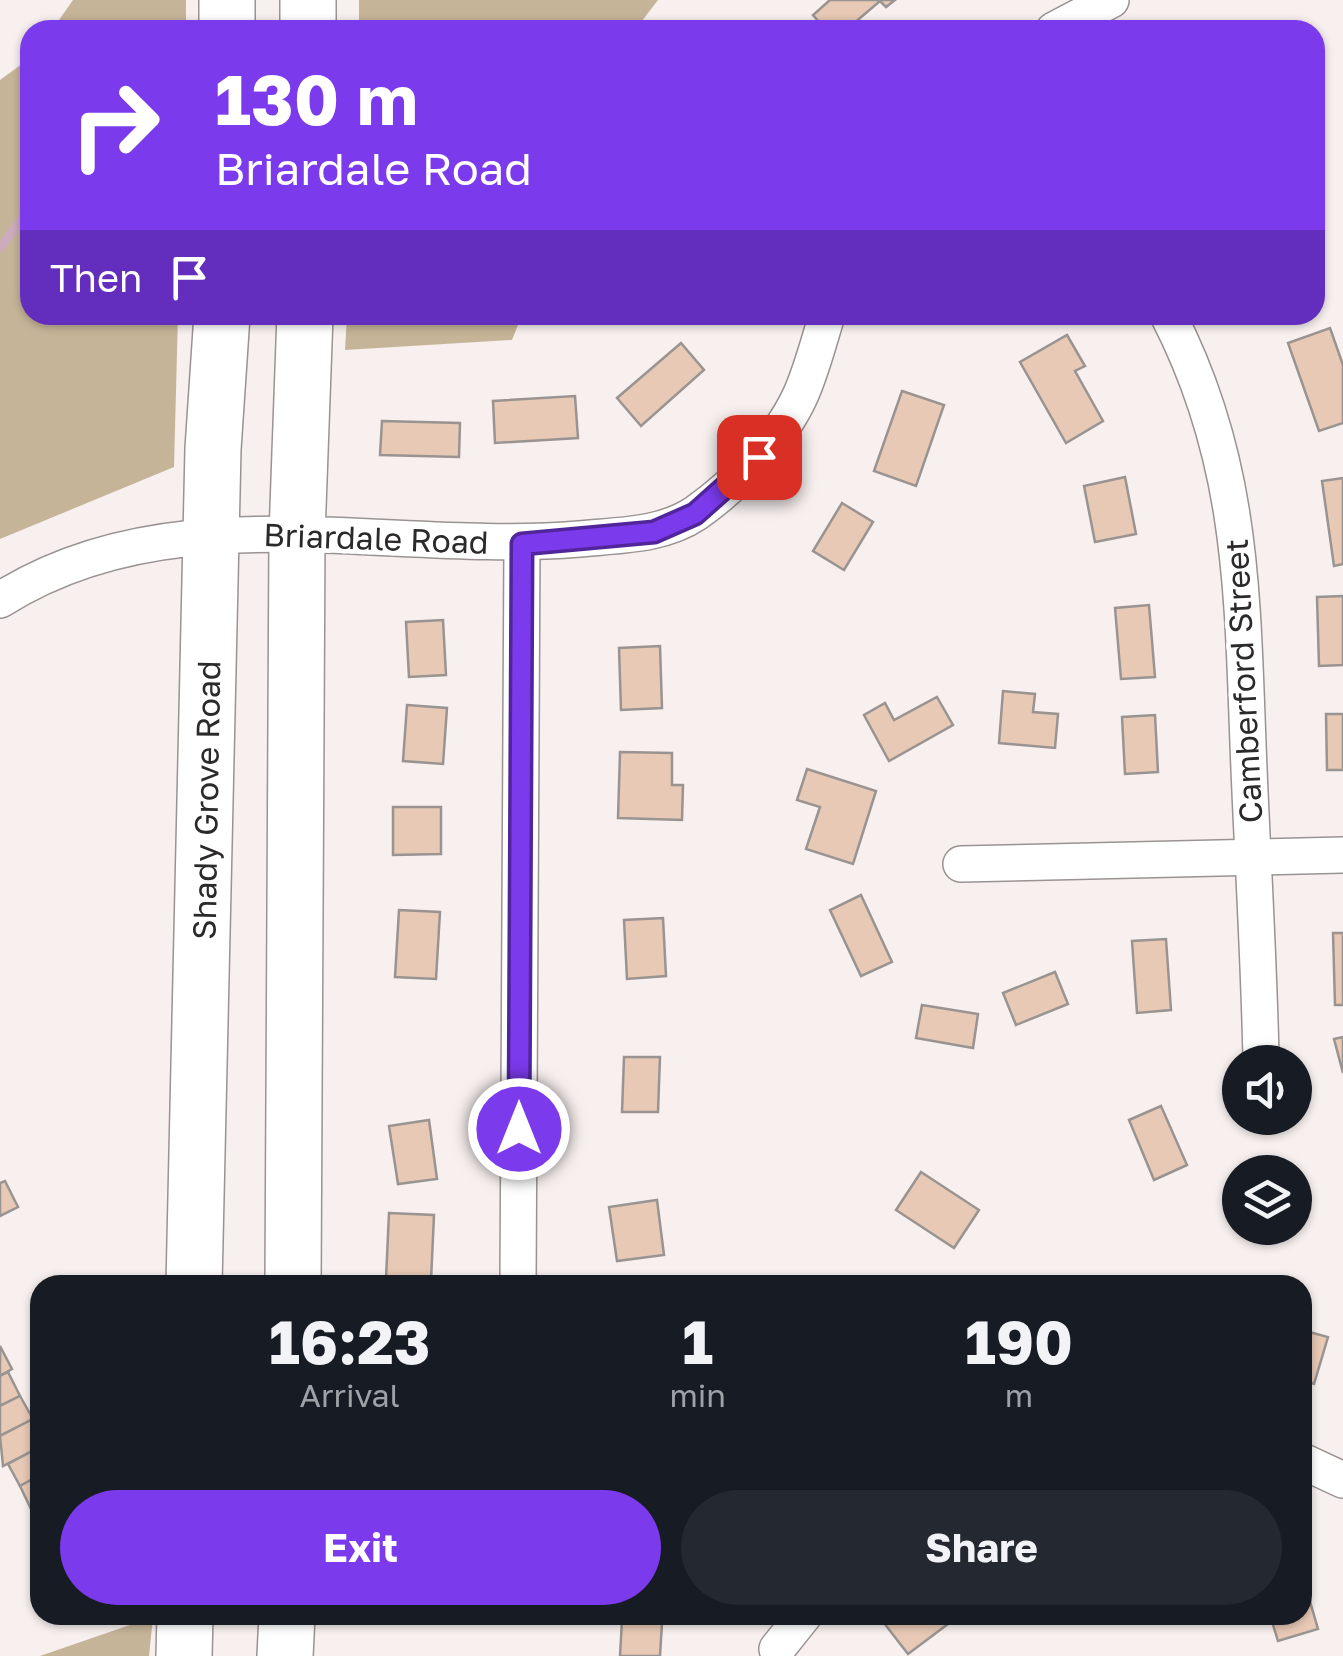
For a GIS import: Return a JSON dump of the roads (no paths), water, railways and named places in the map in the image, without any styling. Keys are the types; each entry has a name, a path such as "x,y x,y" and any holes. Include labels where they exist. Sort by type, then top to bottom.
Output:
{"main road":[{"name":"Shady Grove Road","path":"194,1275 222,325"},
{"path":"293,1275 298,535 304,325"},
{"path":"184,1656 185,1625"},
{"path":"285,1656 286,1625"}],"street":[{"path":"1073,20 1111,0"},
{"name":"Briardale Road","path":"0,600 34,578 93,554 213,536 298,535 522,544 654,532 695,514 759,457 800,397 824,325"},
{"name":"Camberford Street","path":"1173,325 1198,374 1218,435 1240,546 1260,1045"},
{"path":"518,1275 522,544"},
{"path":"960,864 1343,855"},
{"path":"1312,1466 1343,1480"},
{"path":"777,1649 796,1625"}],"waterway":[{"path":"0,248 20,221"}]}
